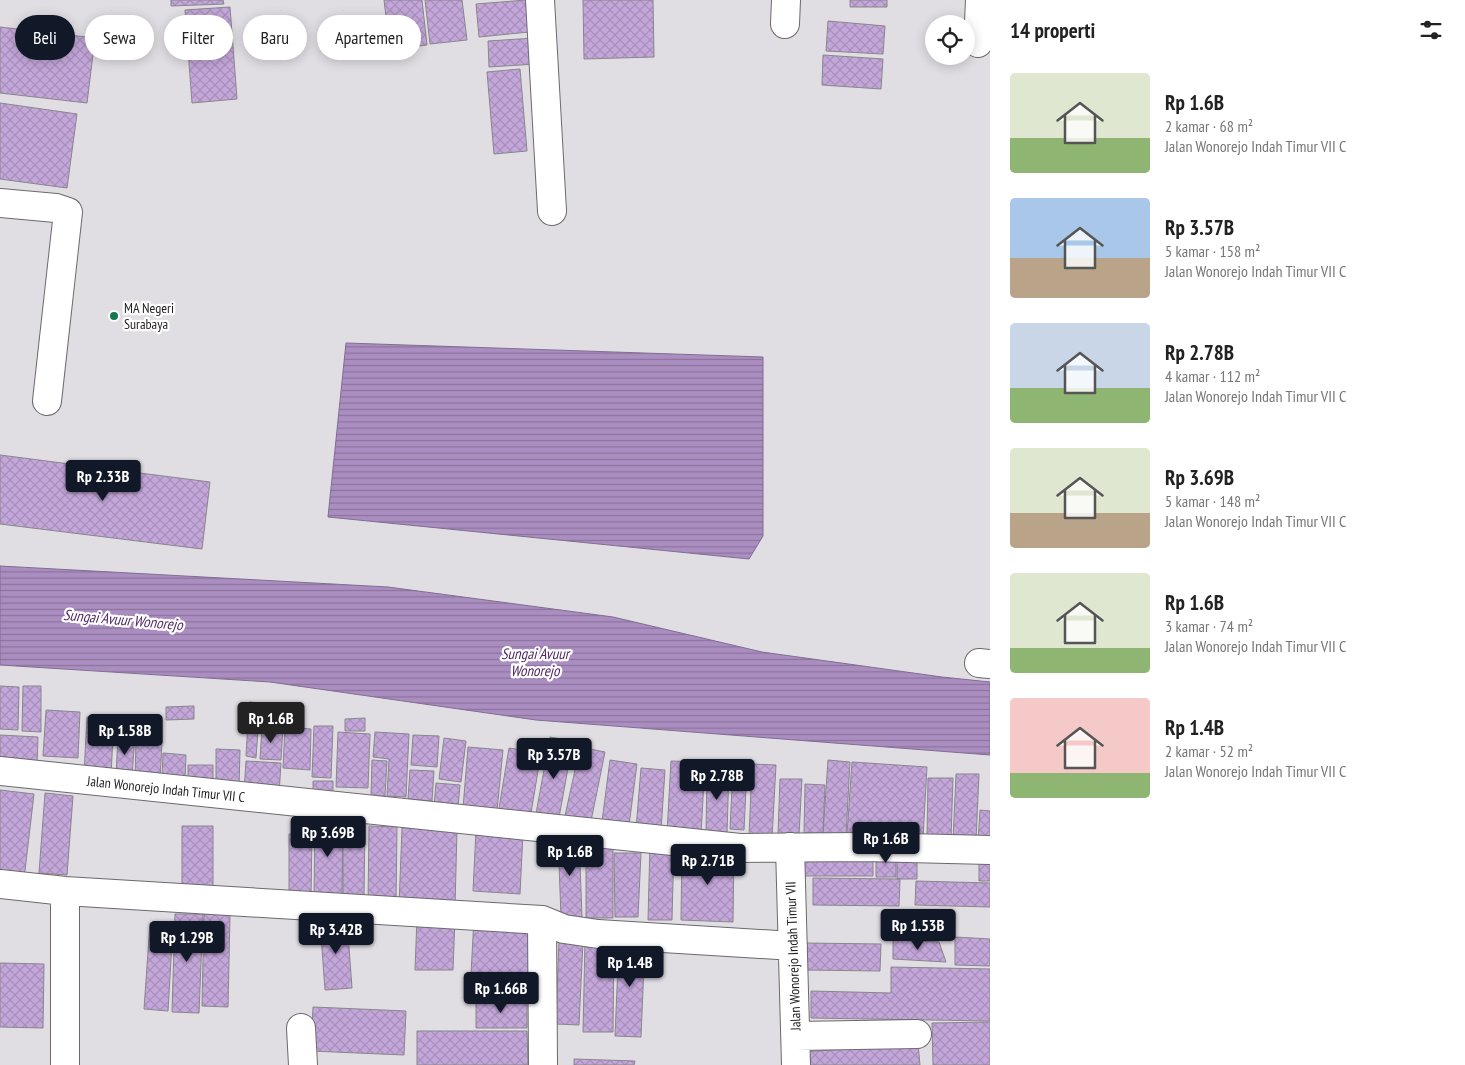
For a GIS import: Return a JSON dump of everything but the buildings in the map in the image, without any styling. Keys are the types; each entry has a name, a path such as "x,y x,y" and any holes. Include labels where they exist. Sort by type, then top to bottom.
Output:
{"street":[{"path":"540,0 552,211"},
{"path":"978,43 980,0"},
{"path":"0,203 56,208 68,212 47,401"},
{"name":"Jalan Wonorejo Indah Timur VII C","path":"0,771 740,848 990,850"},
{"name":"Jalan Wonorejo Indah Timur VII","path":"790,847 796,1065"},
{"path":"0,884 65,891 542,920 564,929 598,934 793,946"},
{"path":"65,891 65,1065"},
{"path":"542,920 543,1065"},
{"path":"301,1028 303,1065"},
{"path":"796,1036 917,1034"}],"water":[{"path":"346,343 763,357 763,536 749,559 328,517"},
{"name":"Sungai Avuur Wonorejo","path":"0,566 388,587 613,617 762,652 990,682 990,755 536,720 270,682 0,665"}],"place":[{"name":"MA Negeri Surabaya","path":"114,316"}]}
